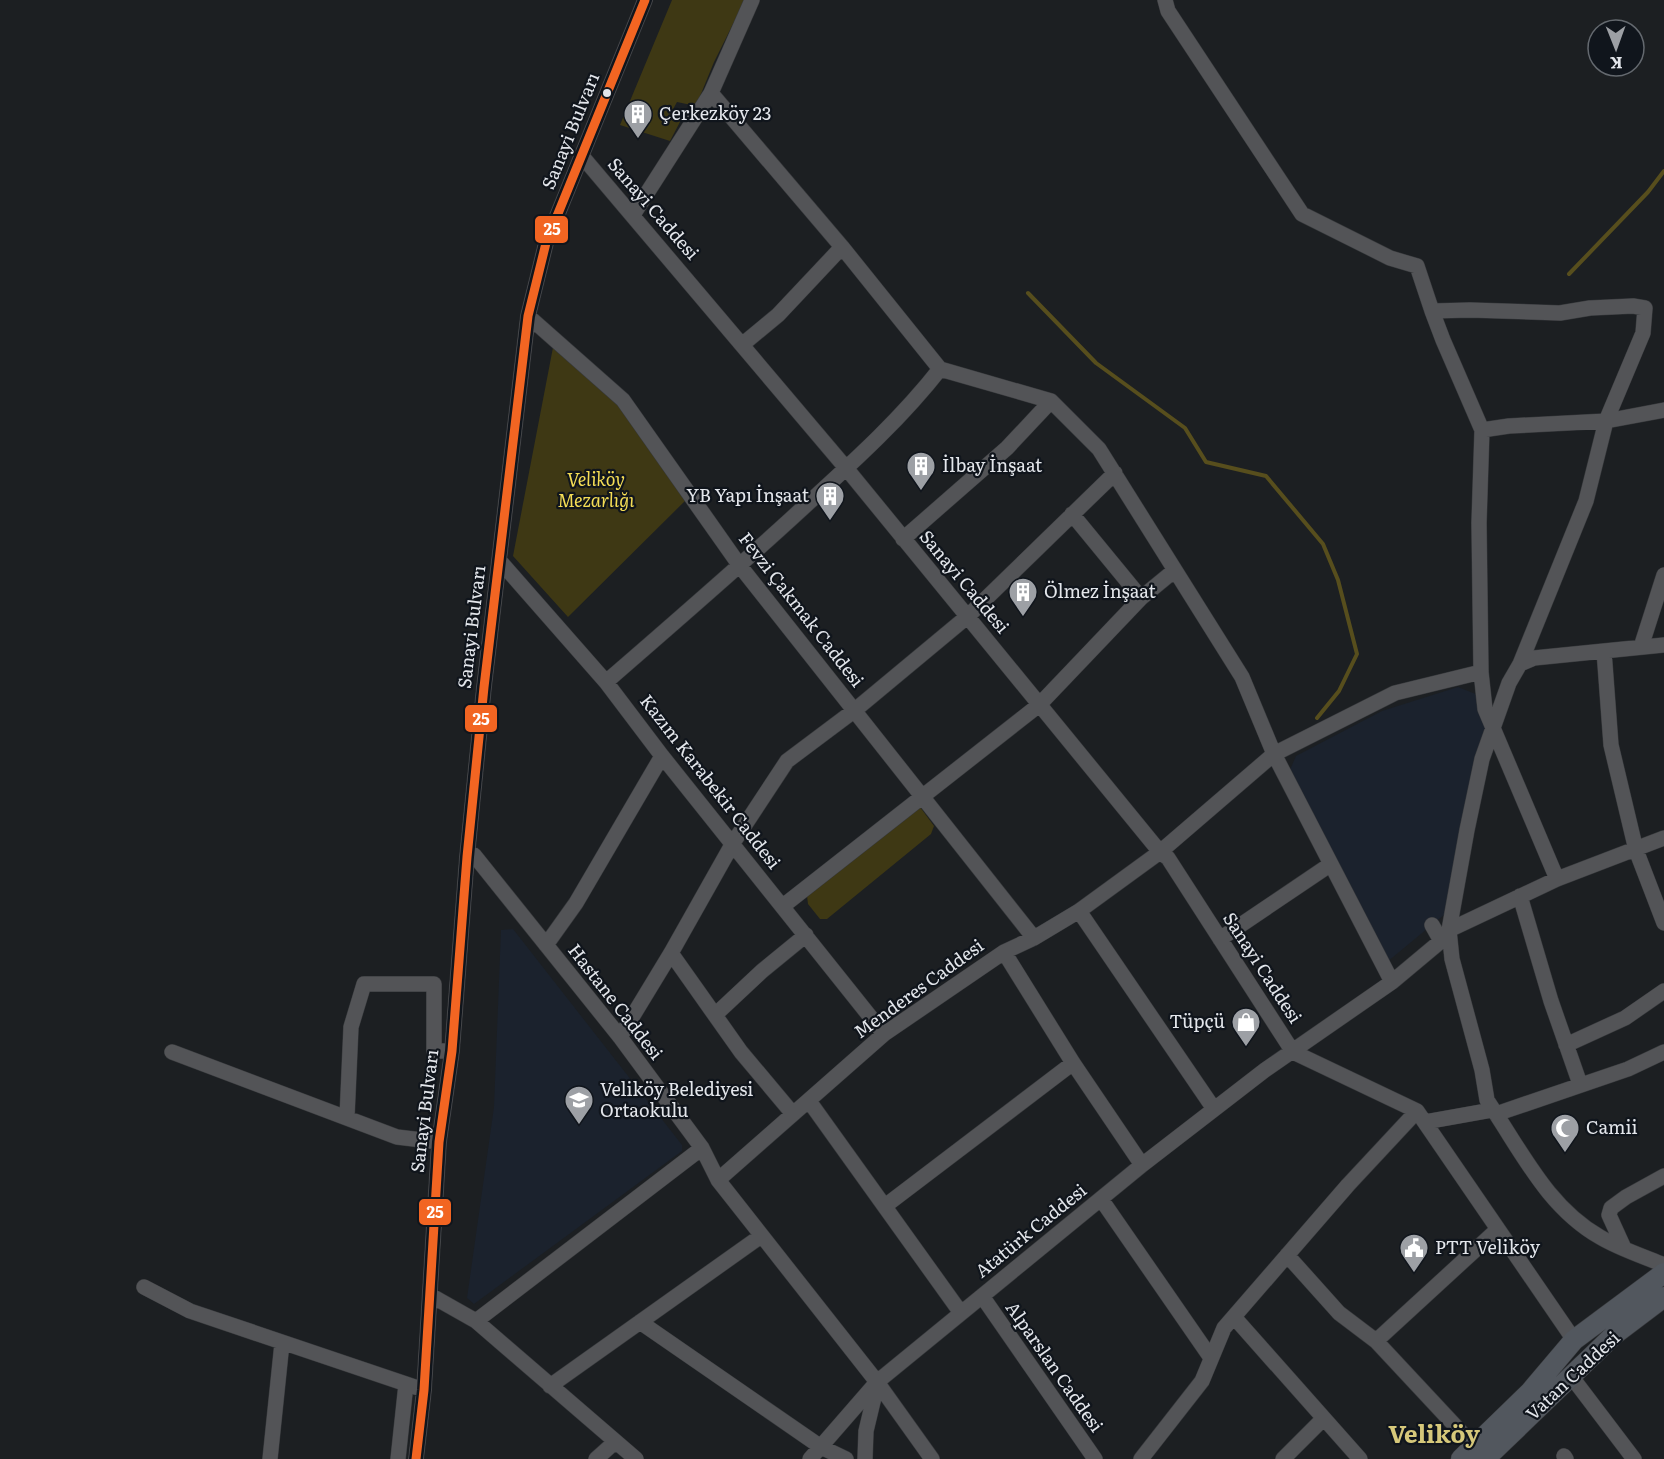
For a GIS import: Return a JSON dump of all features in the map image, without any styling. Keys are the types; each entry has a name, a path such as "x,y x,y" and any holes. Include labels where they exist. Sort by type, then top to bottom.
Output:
{"main road":[{"name":"Vatan Caddesi","path":"1473,1455 1574,1340 1664,1273"},
{"name":"Vatan Caddesi","path":"1473,1455 1570,1376 1615,1334 1664,1297"}],"street":[{"name":"Sanayi Bulvarı","path":"416,1459 424,1390 439,1142 452,1051 467,856 484,687 528,316 546,243 645,0"},
{"path":"633,215 711,93 752,0"},
{"path":"1165,0 1168,11 1302,214 1390,258 1417,266 1443,340 1482,430 1479,523 1481,672 1485,709 1557,879"},
{"path":"711,93 842,247 940,369 1051,401 1100,449 1242,677 1274,754 1392,982"},
{"name":"Sanayi Caddesi","path":"581,155 743,344 1160,852 1168,858 1293,1052"},
{"path":"743,344 778,315 842,247"},
{"path":"1432,311 1560,313 1590,308 1633,306 1645,308 1643,333 1606,421 1586,501 1493,725 1480,769 1445,936 1482,1070 1486,1100 1545,1191 1570,1217 1598,1236 1664,1265"},
{"name":"Fevzi Çakmak Caddesi","path":"528,316 623,400 740,566 1034,938"},
{"path":"606,682 740,566 846,468 913,403 940,369"},
{"path":"903,539 1007,448 1051,401"},
{"path":"1482,430 1509,426 1606,421 1664,410"},
{"path":"620,1037 733,843 787,761 855,710 968,616 1115,473"},
{"path":"1072,514 1141,598"},
{"name":"Kazım Karabekir Caddesi","path":"500,560 606,682 662,756 884,1034"},
{"path":"783,906 1039,705 1141,598 1175,570"},
{"path":"1641,647 1664,575"},
{"path":"1520,664 1534,658 1664,645"},
{"path":"1604,651 1611,745 1636,850 1664,923"},
{"name":"Menderes Caddesi","path":"718,1180 884,1034 1004,952 1034,938 1079,911 1160,852 1274,754 1395,693 1481,672"},
{"path":"546,945 576,903 662,756"},
{"name":"Atatürk Caddesi","path":"810,1459 877,1382 1142,1165 1214,1109 1392,982 1445,936 1557,879 1664,838"},
{"name":"Hastane Caddesi","path":"467,856 474,855 620,1037 702,1148 718,1180 877,1382 932,1459"},
{"path":"1220,939 1331,864"},
{"path":"1520,896 1551,1001 1580,1084"},
{"path":"1079,911 1214,1109"},
{"path":"1432,925 1445,936"},
{"path":"715,1015 762,970 806,935"},
{"path":"1004,952 1073,1063 1142,1165"},
{"path":"671,953 741,1052 793,1114"},
{"path":"347,1118 351,1027 364,984 434,984 434,1051 452,1051"},
{"path":"1566,1045 1626,1018 1664,991"},
{"path":"434,992 456,992"},
{"path":"172,1052 397,1137 439,1142"},
{"path":"1293,1052 1421,1117 1574,1340"},
{"path":"1141,1459 1202,1380 1224,1328 1348,1185 1421,1117 1494,1112 1543,1099 1580,1084 1628,1069 1664,1052"},
{"path":"885,1206 1073,1063"},
{"path":"809,1101 961,1313"},
{"path":"476,1321 702,1148"},
{"path":"1624,1248 1609,1215 1611,1208 1664,1176"},
{"path":"1101,1199 1211,1358"},
{"path":"1376,1341 1498,1229"},
{"path":"550,1386 761,1236"},
{"path":"1287,1255 1340,1313 1376,1341 1473,1455"},
{"path":"144,1287 190,1311 424,1390"},
{"path":"430,1295 476,1321 636,1459"},
{"name":"Alparslan Caddesi","path":"982,1296 1095,1459"},
{"path":"1234,1317 1360,1459"},
{"path":"640,1322 821,1447 846,1459"},
{"path":"270,1459 282,1343"},
{"path":"1570,1376 1634,1459"},
{"path":"865,1459 866,1431 877,1382"},
{"path":"398,1459 406,1384"},
{"path":"1283,1459 1323,1419"},
{"path":"597,1459 615,1442"}],"shaded area":[{"path":"1458,687 1478,695 1487,732 1445,914 1387,962 1289,772 1296,756 1382,711"},
{"name":"Veliköy Belediyesi Ortaokulu","path":"513,929 682,1145 682,1151 474,1304 467,1298 494,1107 501,930"}],"green space":[{"path":"672,0 745,0 714,62 696,106 677,102 672,111 681,120 670,141 620,125"},
{"name":"Veliköy Mezarlığı","path":"555,337 617,401 688,498 568,617 513,556"},
{"path":"911,806 920,807 934,826 931,834 827,919 820,919 808,904 807,896"}],"waterway":[{"path":"1569,274 1648,192 1664,171"},
{"path":"1028,293 1096,363 1185,428 1206,462 1266,476 1323,544 1338,580 1357,654 1339,691 1317,718"}],"transit line":[{"name":"25","path":"416,1459 424,1390 439,1142 452,1051 467,857 484,687 528,316 546,243 645,0"}],"place":[{"name":"Çerkezköy 23","path":"638,140"},
{"name":"İlbay İnşaat","path":"921,492"},
{"name":"YB Yapı İnşaat","path":"830,522"},
{"name":"Ölmez İnşaat","path":"1023,618"},
{"name":"Tüpçü","path":"1246,1048"},
{"name":"Veliköy Belediyesi Ortaokulu","path":"579,1126"},
{"name":"Camii","path":"1565,1154"},
{"name":"PTT Veliköy","path":"1414,1274"}],"district":[{"name":"Veliköy","path":"1434,1435"}]}
